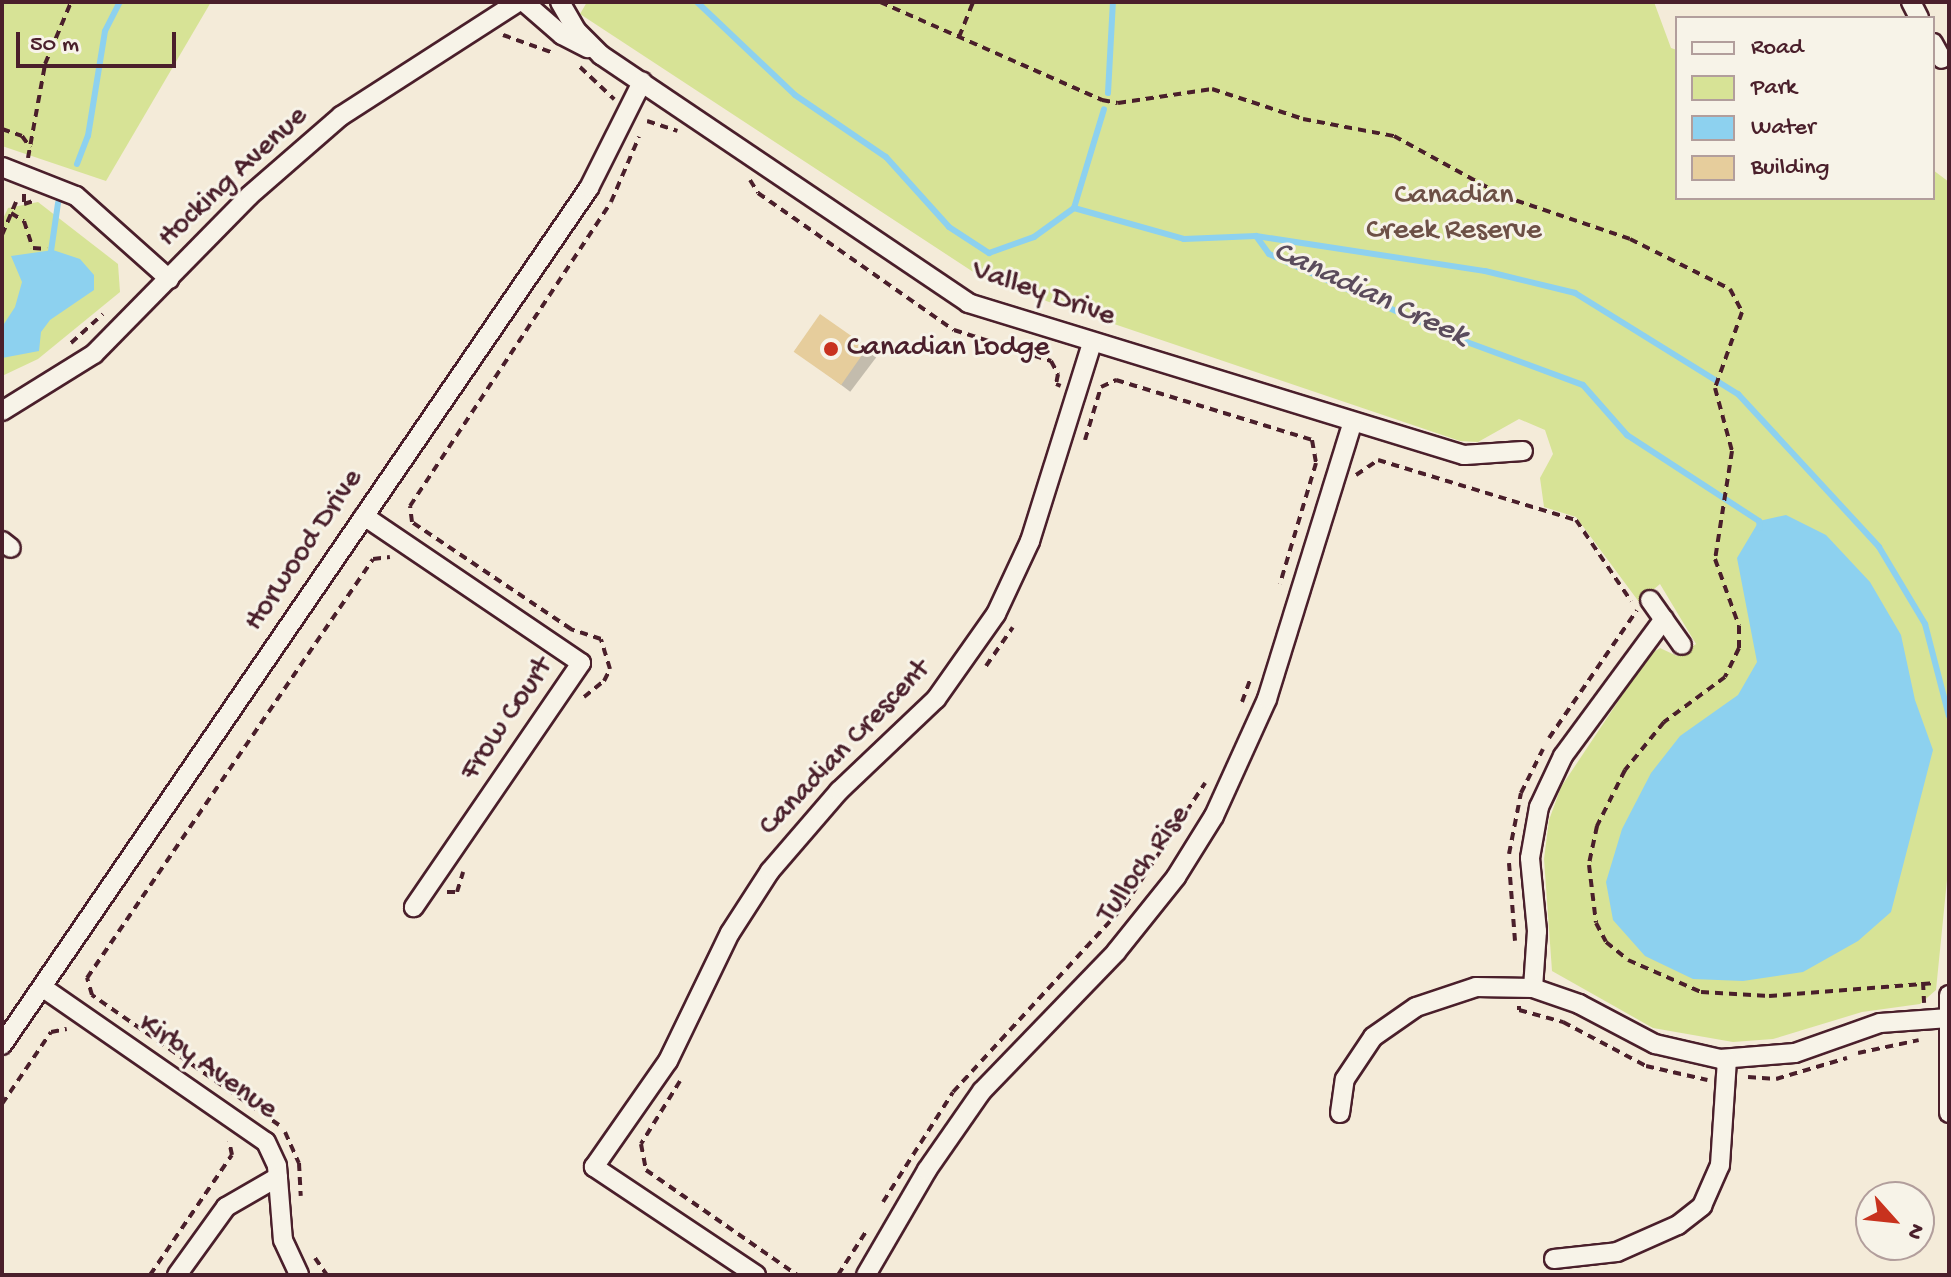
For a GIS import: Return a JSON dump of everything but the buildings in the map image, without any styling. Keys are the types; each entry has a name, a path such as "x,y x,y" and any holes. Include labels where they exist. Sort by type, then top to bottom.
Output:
{"street":[{"name":"Valley Drive","path":"521,2 562,35 601,55 642,82 957,298 1092,343 1471,457 1523,451"},
{"name":"Hocking Avenue","path":"2,411 94,354 272,174 341,116 521,2"},
{"name":"Valley Drive","path":"560,2 580,35 601,55"},
{"name":"Horwood Drive","path":"2,1045 589,188 642,82"},
{"path":"2,167 76,196 169,279"},
{"name":"Canadian Crescent","path":"756,1275 594,1167 668,1061 730,933 770,871 829,801 929,707 990,624 1030,541 1092,343"},
{"name":"Tulloch Rise","path":"866,1275 927,1170 982,1091 1116,952 1202,836 1236,776 1267,699 1353,422"},
{"name":"Frow Court","path":"364,516 581,663 419,900"},
{"path":"1645,603 1664,619 1682,645"},
{"path":"1533,988 1537,931 1530,858 1539,807 1563,756 1664,619"},
{"name":"Kirby Avenue","path":"42,987 235,1119 269,1146 278,1177 283,1240 299,1275"},
{"path":"1340,1113 1341,1090 1355,1059 1405,1013 1464,989 1533,988 1579,1004 1665,1048 1727,1060 1795,1053 1880,1023 1948,1018"},
{"path":"1945,989 1949,1113"},
{"path":"1554,1259 1594,1258 1625,1249 1678,1225 1702,1206 1719,1170 1727,1060"},
{"path":"177,1275 226,1207 278,1177"}],"path":[{"path":"2,129 24,138 29,153 45,64 71,2"},
{"path":"84,2 116,2"},
{"path":"880,2 1102,100 1110,102 1212,89 1303,119 1360,127 1394,136 1503,196 1630,239 1710,276 1739,300 1737,328 1717,373 1717,404 1732,451 1716,530 1715,559 1739,626 1739,648 1725,677 1664,722 1625,770 1597,826 1589,865 1596,923 1606,942 1628,960 1701,992 1769,996 1945,989"},
{"path":"959,37 973,2"},
{"path":"22,200 24,204 39,199"},
{"path":"2,235 16,202"},
{"path":"11,213 24,221 30,244 47,249"},
{"path":"70,345 105,312"},
{"path":"1081,451 1101,387 1116,380 1312,440 1316,463 1278,591"},
{"path":"1316,463 1360,476 1363,467 1378,460 1576,520 1623,595 1645,603"},
{"path":"270,1117 92,995 87,978 373,559 393,559 416,524 571,629 601,639 610,669 575,710"},
{"path":"981,671 1015,621"},
{"path":"1237,714 1253,673"},
{"path":"877,1214 953,1092 1125,905 1177,833 1207,780"},
{"path":"419,900 457,892 471,860"},
{"path":"2,1104 51,1032 69,1029 92,995"},
{"path":"685,1071 641,1144 646,1170 797,1275"},
{"path":"150,1275 232,1155 223,1137 248,1101"},
{"path":"838,1275 870,1225"}],"green space":[{"path":"2,2 211,2 106,181 2,146"},
{"name":"Canadian Creek Reserve","path":"587,2 1654,2 1671,48 1675,49 1675,200 1935,200 1935,172 1949,182 1949,860 1936,990 1920,1004 1862,1012 1773,1039 1733,1042 1653,1028 1552,971 1544,859 1549,820 1561,787 1649,655 1660,648 1677,656 1696,644 1660,584 1639,602 1576,517 1544,507 1540,478 1553,454 1545,430 1519,419 1478,442 1460,441 987,281 580,14"},
{"path":"38,202 118,264 120,292 38,359 2,376 2,221 8,208"}],"water":[{"path":"53,250 80,259 94,275 94,290 50,320 41,332 39,351 2,358 2,327 15,307 22,282 11,256"},
{"path":"1786,515 1826,535 1870,582 1901,635 1915,700 1933,750 1891,912 1858,941 1803,972 1743,981 1693,979 1645,956 1613,920 1606,882 1622,829 1651,773 1680,736 1738,695 1757,662 1737,558 1759,521"}],"waterway":[{"path":"77,164 88,136 105,31 120,2"},
{"name":"Canadian Creek","path":"697,2 795,95 886,157 949,227 989,253 1034,237 1074,208 1184,239 1256,236 1269,254 1456,338 1583,385 1627,435 1759,521 1760,528"},
{"path":"1108,93 1113,2"},
{"path":"1074,208 1104,109"},
{"path":"50,258 58,203"},
{"path":"1256,236 1485,271 1575,293 1738,394 1879,547 1925,624 1949,716"}],"place":[{"name":"Canadian Lodge","path":"831,349"}]}
